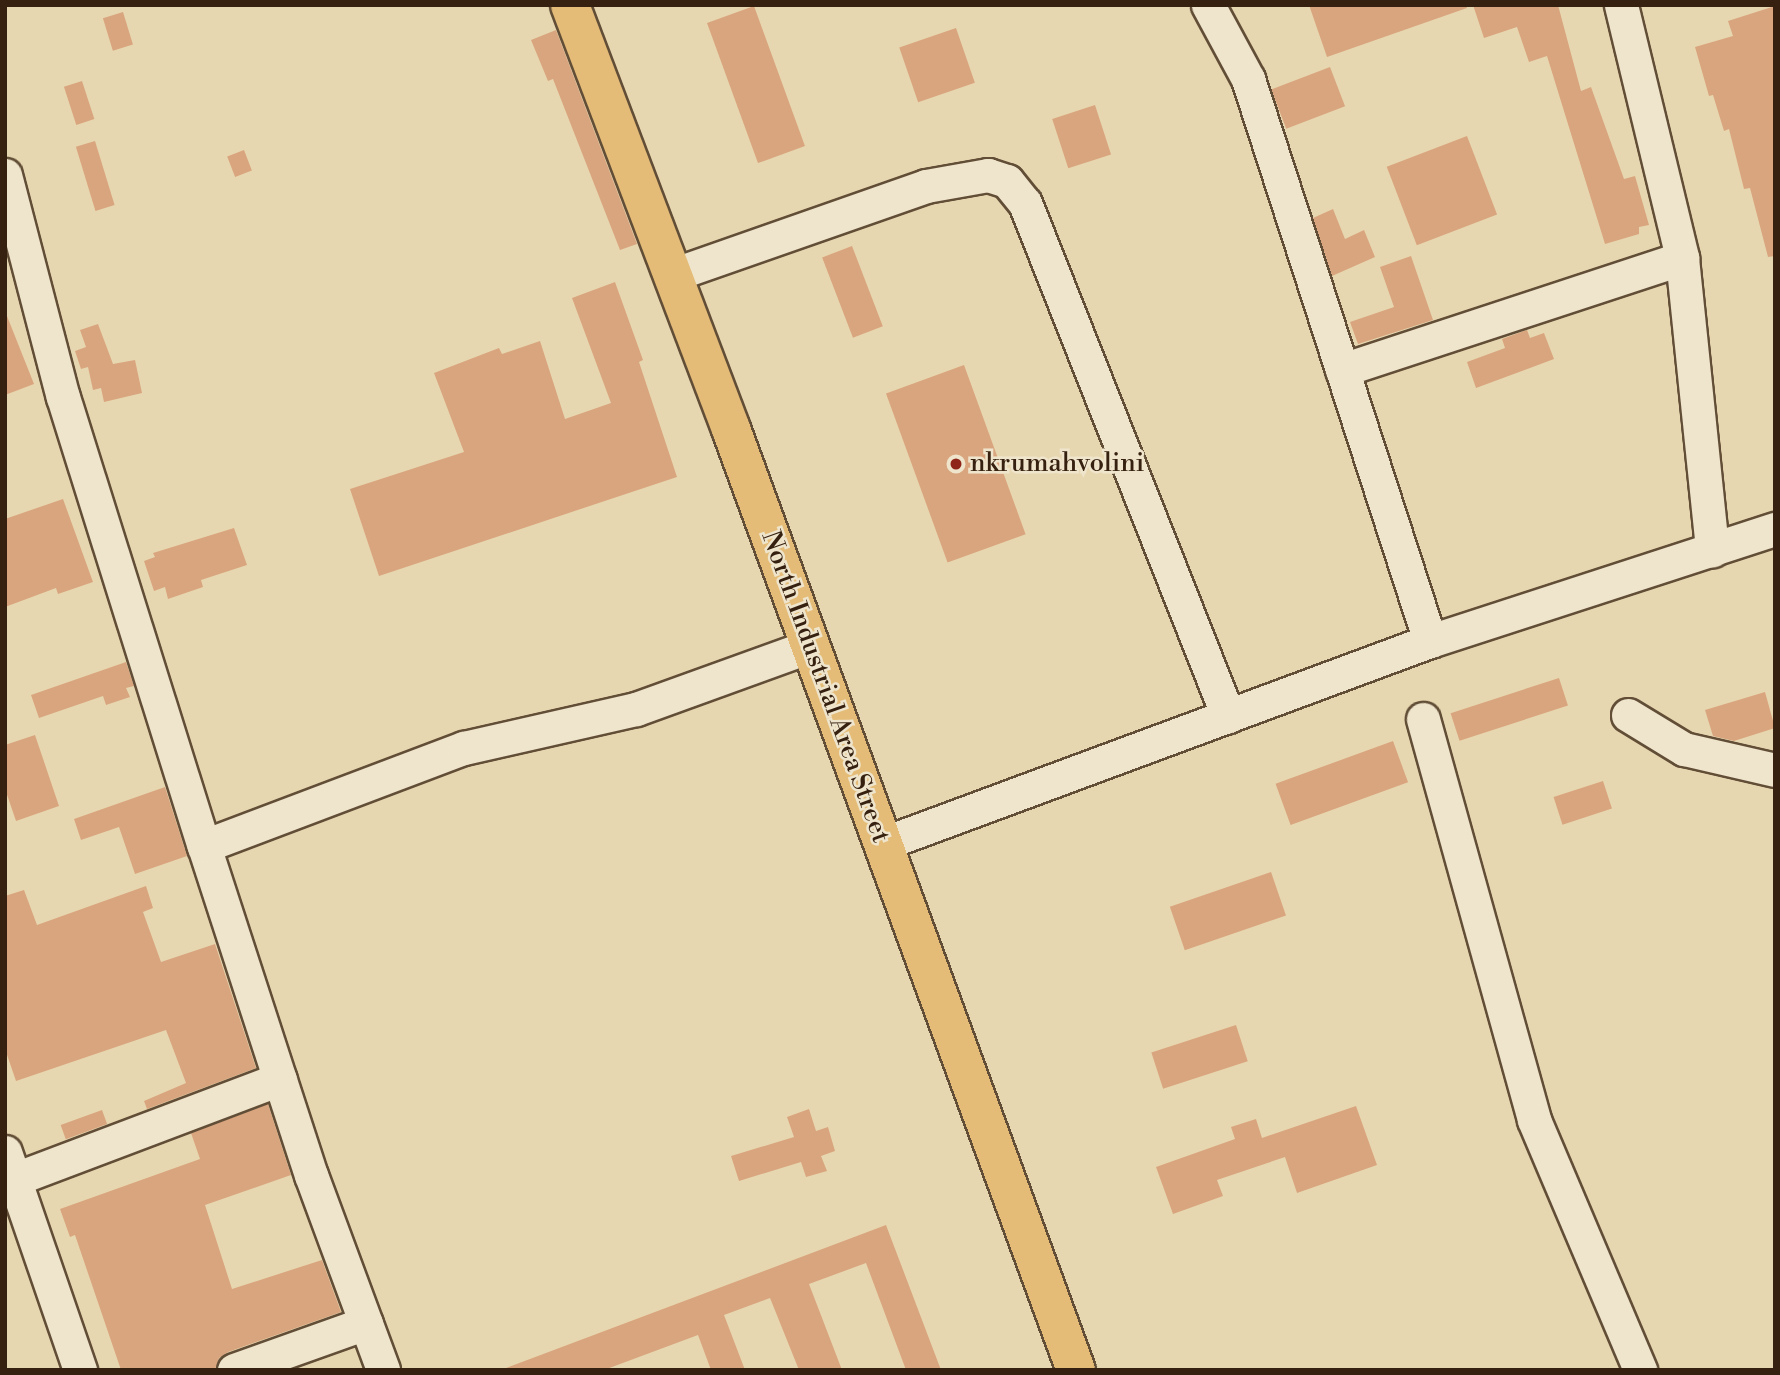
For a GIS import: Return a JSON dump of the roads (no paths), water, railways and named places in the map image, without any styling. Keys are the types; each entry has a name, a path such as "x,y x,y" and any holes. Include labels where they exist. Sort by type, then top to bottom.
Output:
{"main road":[{"name":"North Industrial Area Street","path":"570,5 810,646 1076,1370"}],"street":[{"path":"1208,5 1248,79 1430,641"},
{"path":"1621,5 1682,258 1712,550"},
{"path":"5,175 63,397 204,846 280,1079 383,1370"},
{"path":"672,275 926,186 988,175 1007,180 1025,203 1228,716"},
{"path":"1342,370 1682,258"},
{"path":"882,844 1430,641 1775,529"},
{"path":"204,846 464,748 636,709 810,646"},
{"path":"1628,715 1684,749 1775,770"},
{"path":"1423,719 1534,1120 1640,1370"},
{"path":"80,1370 10,1166 280,1079"},
{"path":"233,1370 366,1323"}],"place":[{"name":"nkrumahvolini","path":"956,464"}]}
